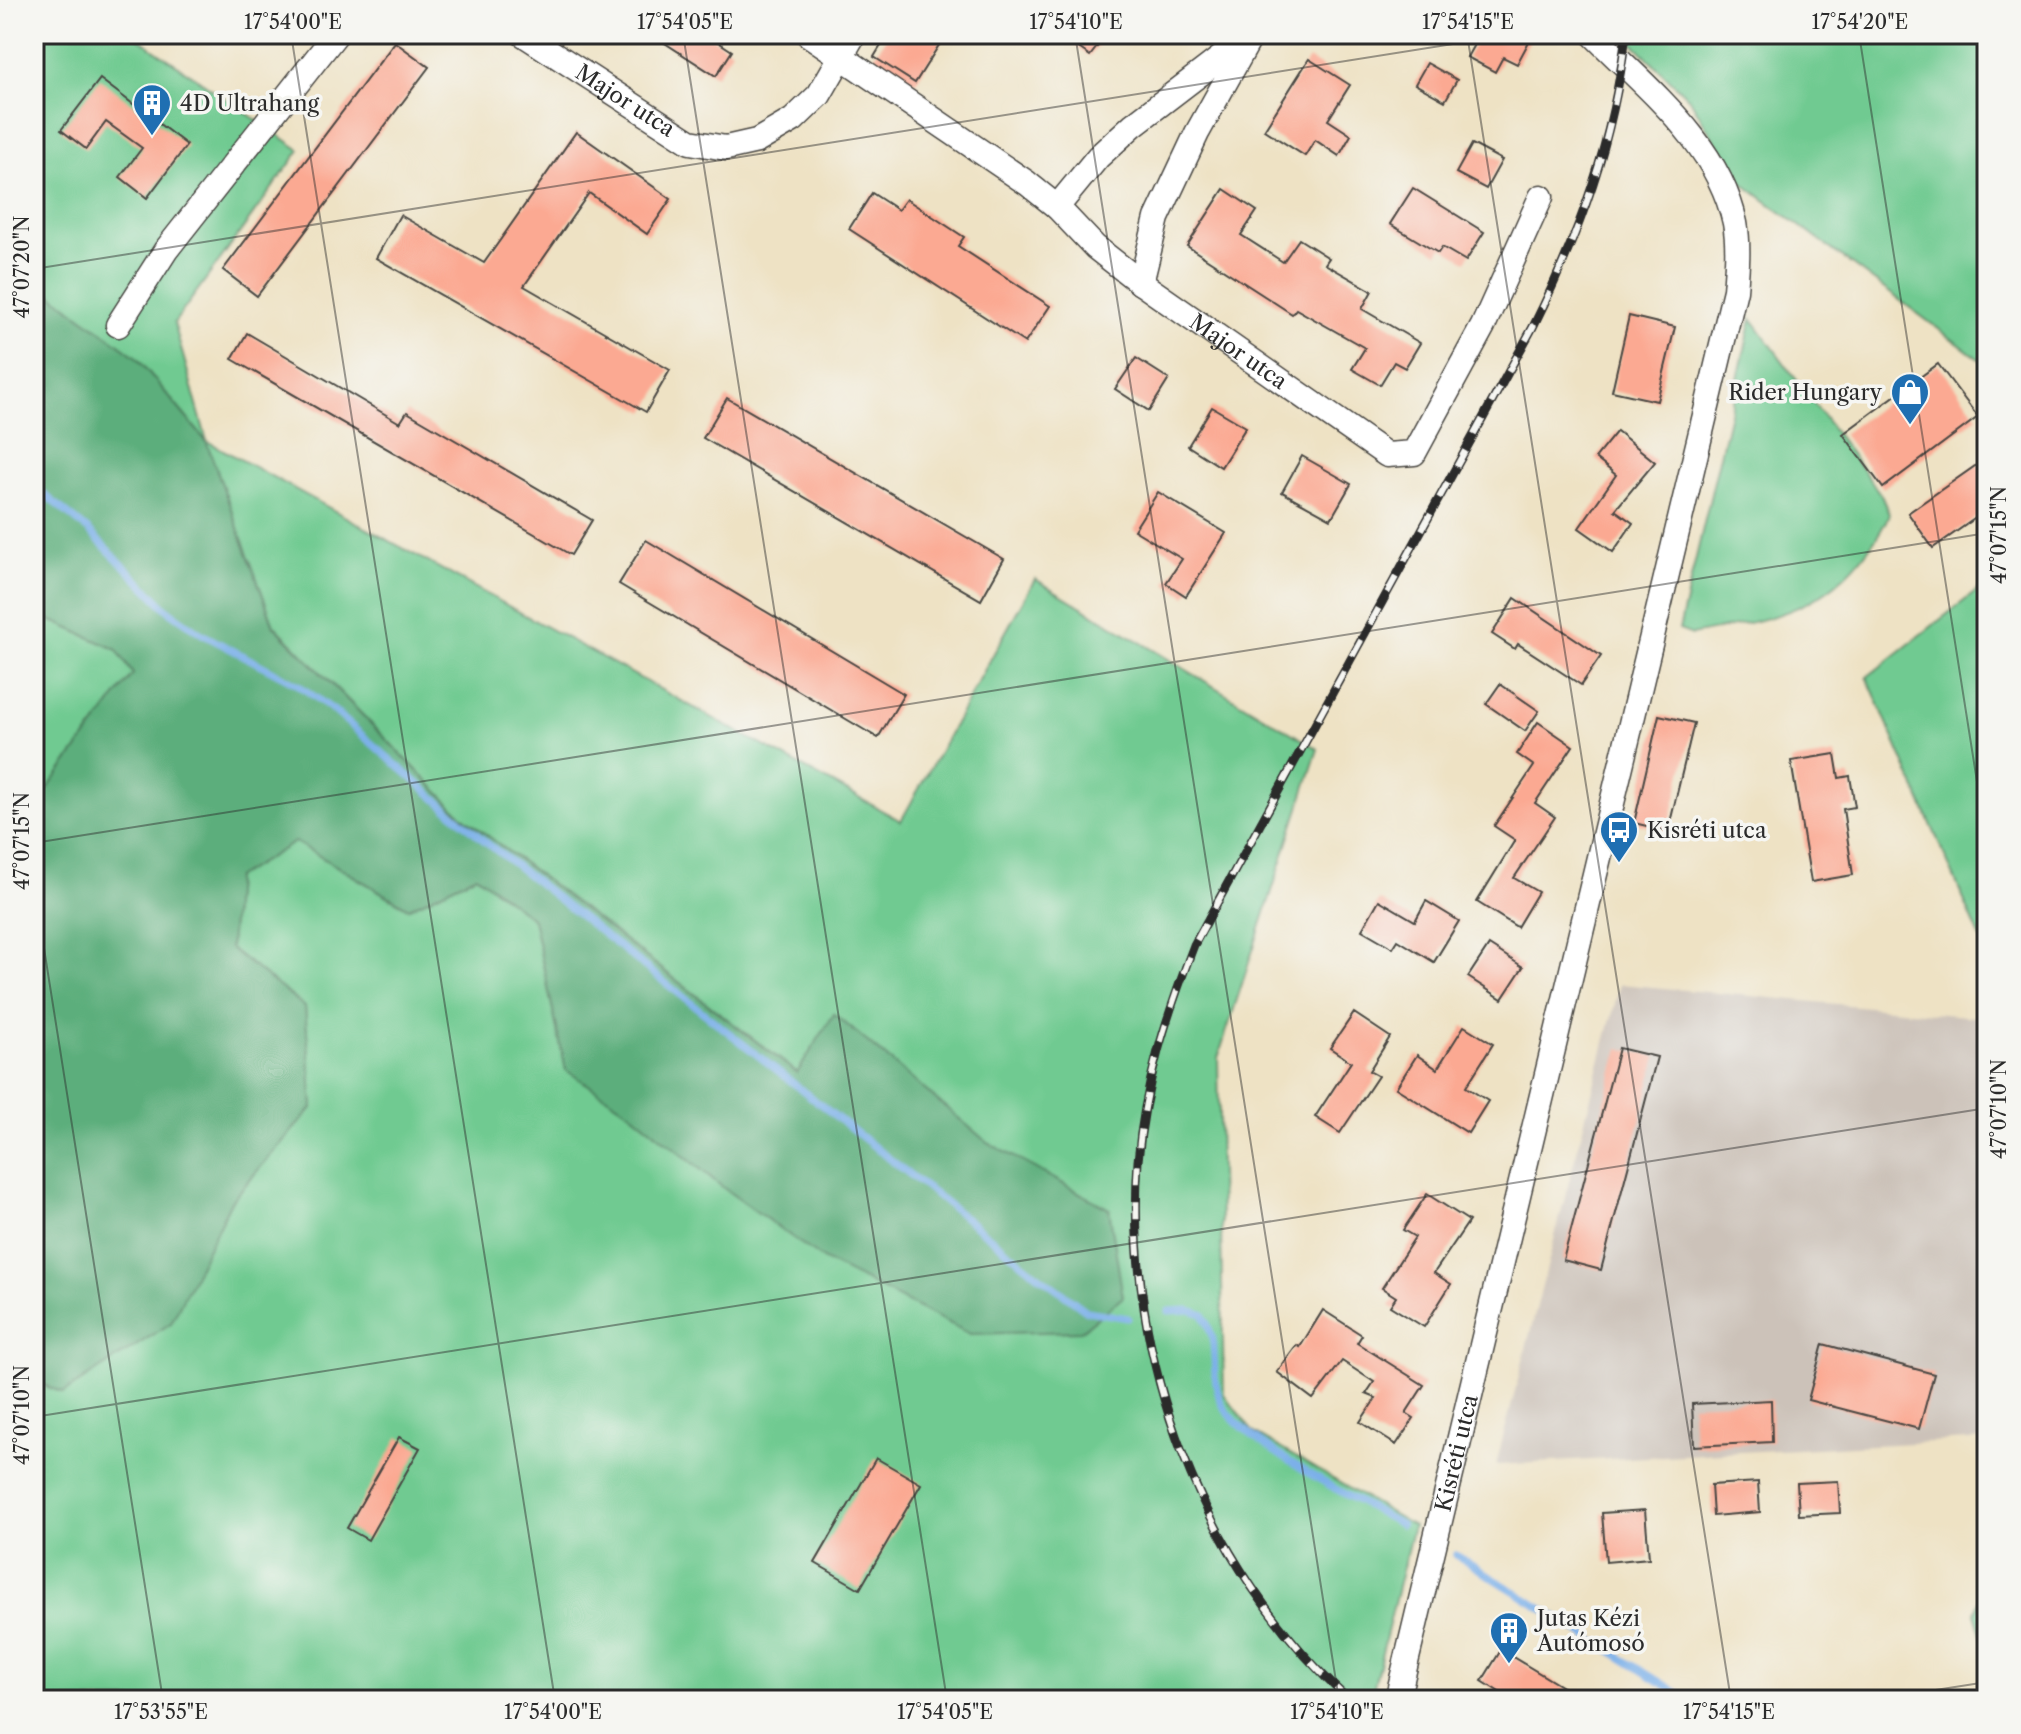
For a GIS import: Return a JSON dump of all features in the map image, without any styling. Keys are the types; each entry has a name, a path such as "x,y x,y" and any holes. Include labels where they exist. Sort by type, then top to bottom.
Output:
{"street":[{"path":"118,325 166,250 336,34"},
{"name":"Major utca","path":"523,34 690,142 726,148 757,141 793,120 819,95 842,57"},
{"name":"Major utca","path":"808,34 1027,183 1057,207 1095,247 1141,283 1387,455 1414,453 1483,326 1541,197"},
{"path":"842,57 854,34"},
{"path":"1057,207 1098,157 1133,125 1251,34"},
{"path":"1141,283 1157,218 1197,133 1251,34"},
{"name":"Kisréti utca","path":"1397,1700 1735,290 1738,258 1735,223 1723,187 1707,158 1662,102 1593,34"}],"shaded area":[{"path":"1620,984 1987,1018 1987,1439 1496,1465"}],"green space":[{"path":"34,34 132,34 300,150 174,323 207,441 901,821 1035,579 1318,749 1218,1058 1224,1394 1253,1432 1413,1526 1373,1690 1387,1700 34,1700 34,1381 63,1393 170,1323 231,1201 313,1107 305,1007 230,948 235,878 295,842 408,908 476,875 533,919 566,1070 631,1113 725,1189 824,1260 1109,1209 987,1142 835,1015 798,1073 462,816 274,625 206,441 135,356 34,282"},
{"path":"1624,34 1987,34 1987,365 1730,174 1723,155 1691,101"},
{"path":"34,282 135,356 206,441 274,626 462,816 797,1073 834,1014 987,1142 1109,1209 1123,1297 1081,1331 970,1334 824,1260 725,1189 631,1113 566,1070 533,919 476,875 409,908 295,842 235,878 230,948 305,1007 313,1107 231,1201 171,1323 63,1393 34,1381 34,807 133,674 116,649 34,613"},
{"path":"1752,319 1881,495 1889,514 1867,551 1830,589 1788,611 1692,635 1679,630"},
{"path":"1987,583 1987,953 1867,677"},
{"path":"34,613 116,649 133,674 34,807"},
{"path":"1987,1575 1987,1654 1975,1613"}],"building":[{"path":"651,34 706,34 732,51 716,76"},
{"path":"888,34 946,34 915,83 874,57"},
{"path":"1059,34 1107,34 1090,56"},
{"path":"1480,34 1533,34 1517,64 1503,57 1495,72 1467,57"},
{"path":"395,42 429,67 257,296 223,270"},
{"path":"1309,59 1350,85 1328,120 1351,135 1339,156 1315,140 1305,156 1264,130"},
{"path":"1427,63 1457,80 1445,101 1415,84"},
{"name":"4D Ultrahang","path":"100,79 187,145 147,198 120,177 142,148 106,122 86,149 61,130"},
{"path":"576,132 671,199 647,234 589,193 524,286 670,370 646,412 376,258 400,215 484,263"},
{"path":"1472,144 1502,160 1486,189 1456,173"},
{"path":"1413,188 1484,232 1466,261 1442,247 1438,253 1390,224"},
{"path":"1224,189 1257,211 1241,235 1283,262 1299,239 1329,258 1325,264 1372,291 1362,309 1420,343 1405,368 1394,362 1380,385 1352,369 1365,348 1296,309 1292,314 1187,246"},
{"path":"872,193 898,210 906,199 964,237 958,246 1050,306 1025,343 849,229"},
{"path":"1629,316 1675,327 1657,401 1612,391"},
{"path":"247,333 400,423 407,412 592,520 571,555 232,359"},
{"path":"1136,358 1169,379 1149,411 1115,389"},
{"name":"Rider Hungary","path":"1938,364 1978,417 1883,488 1843,434"},
{"path":"727,398 1004,559 981,600 703,438"},
{"path":"1212,407 1246,427 1221,467 1188,446"},
{"path":"1617,431 1655,462 1615,510 1633,523 1613,552 1579,528 1616,475 1595,458"},
{"path":"1302,456 1351,484 1331,519 1282,492"},
{"path":"1978,464 1987,477 1987,510 1933,548 1908,513"},
{"path":"1158,492 1226,533 1186,596 1166,583 1182,559 1134,530"},
{"path":"646,540 904,694 878,738 619,584"},
{"path":"1515,598 1601,656 1581,685 1518,644 1515,649 1492,634"},
{"path":"1500,684 1539,711 1525,731 1486,704"},
{"path":"1659,715 1694,723 1668,831 1634,823"},
{"path":"1538,722 1573,746 1535,803 1555,817 1514,878 1538,892 1517,927 1477,902 1515,840 1494,826 1534,766 1517,754"},
{"path":"1835,754 1839,778 1850,776 1855,807 1843,809 1853,875 1811,882 1791,761"},
{"path":"1379,900 1415,921 1426,901 1459,921 1434,962 1398,940 1393,948 1362,930"},
{"path":"1489,945 1523,967 1502,999 1468,977"},
{"path":"1354,1013 1390,1037 1369,1071 1378,1076 1340,1133 1315,1117 1351,1062 1330,1048"},
{"path":"1464,1026 1493,1044 1466,1087 1488,1101 1468,1133 1396,1088 1417,1055 1437,1069"},
{"path":"1619,1048 1657,1057 1601,1270 1563,1260"},
{"path":"1427,1194 1469,1221 1434,1273 1451,1284 1424,1327 1390,1306 1396,1297 1382,1288 1415,1237 1403,1230"},
{"path":"1323,1310 1362,1335 1357,1343 1424,1385 1406,1413 1414,1418 1396,1445 1360,1422 1376,1398 1366,1394 1374,1382 1342,1361 1313,1399 1277,1372 1297,1345 1300,1347"},
{"path":"1823,1344 1934,1374 1919,1429 1808,1400"},
{"path":"1771,1400 1772,1442 1694,1446 1692,1404"},
{"path":"399,1437 420,1448 368,1540 347,1528"},
{"path":"876,1458 921,1484 860,1589 815,1563"},
{"path":"1838,1481 1840,1513 1799,1515 1797,1483"},
{"path":"1758,1482 1760,1512 1713,1516 1711,1485"},
{"path":"1645,1510 1649,1558 1606,1562 1602,1513"},
{"name":"Jutas Kézi Autómosó","path":"1501,1650 1584,1700 1512,1700 1482,1681"}],"waterway":[{"path":"34,486 88,530 169,611 202,634 297,684 333,710 487,843 1034,1272 1087,1311 1128,1318"},
{"path":"1169,1311 1189,1310 1203,1314 1212,1337 1219,1396 1234,1420 1277,1454 1401,1525"},
{"path":"1456,1555 1689,1700"}],"railway":[{"path":"1349,1700 1297,1646 1252,1587 1214,1522 1183,1454 1160,1383 1144,1310 1137,1235 1138,1161 1145,1105 1166,1024 1194,945 1550,291 1580,220 1604,149 1626,34"}],"place":[{"name":"4D Ultrahang","path":"152,137"},
{"name":"Rider Hungary","path":"1910,426"},
{"name":"Kisréti utca","path":"1619,864"},
{"name":"Jutas Kézi Autómosó","path":"1509,1665"}]}
